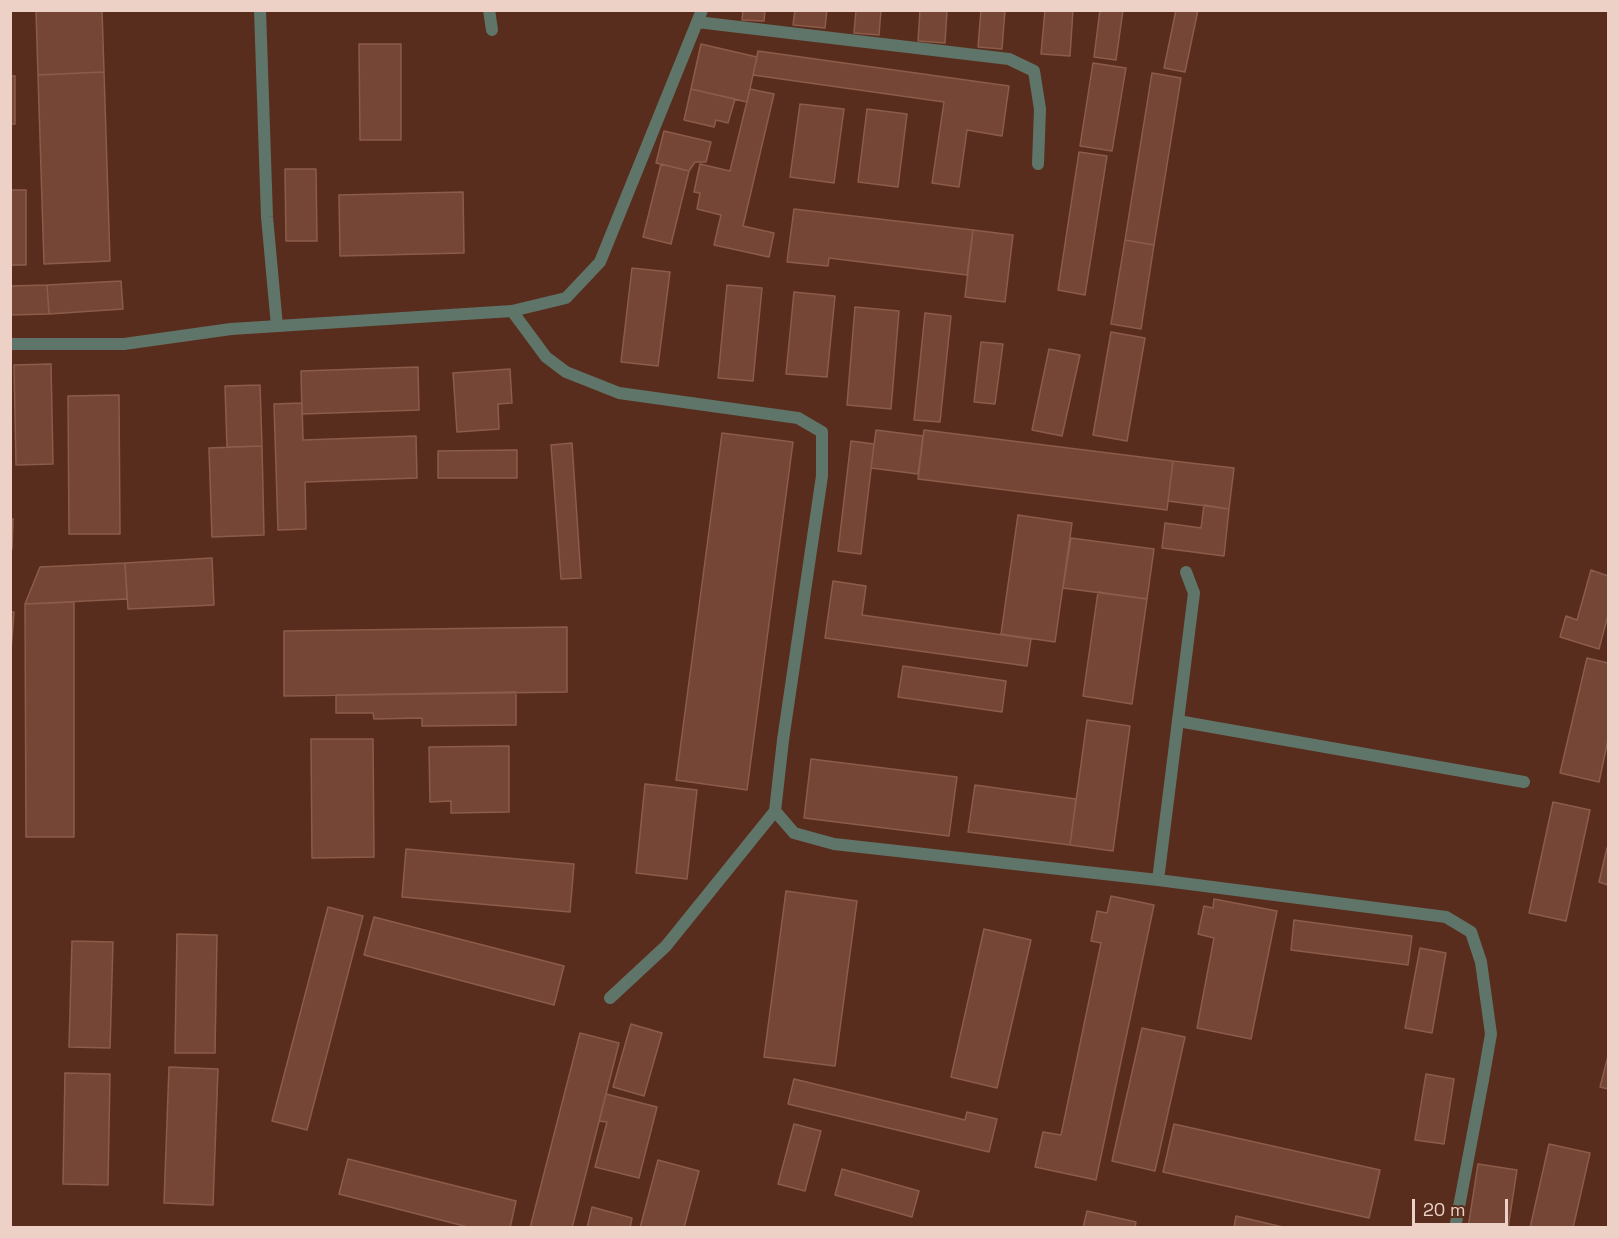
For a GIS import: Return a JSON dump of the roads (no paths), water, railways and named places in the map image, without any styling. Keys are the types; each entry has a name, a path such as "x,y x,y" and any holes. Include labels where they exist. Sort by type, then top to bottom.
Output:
{"street":[{"path":"260,10 267,218 277,326"},
{"path":"489,10 492,30"},
{"path":"10,344 124,345 231,329 512,311 566,298 600,262 700,16 1009,59 1034,71 1040,109 1038,164"},
{"path":"512,311 546,357 566,372 619,393 798,418 822,432 822,476 783,740 775,811 666,946 610,998"},
{"path":"1158,880 1194,593 1186,572"},
{"path":"1178,721 1524,782"},
{"path":"775,811 794,833 834,844 1158,880 1446,917 1471,932 1481,962 1491,1035 1455,1227"}]}
